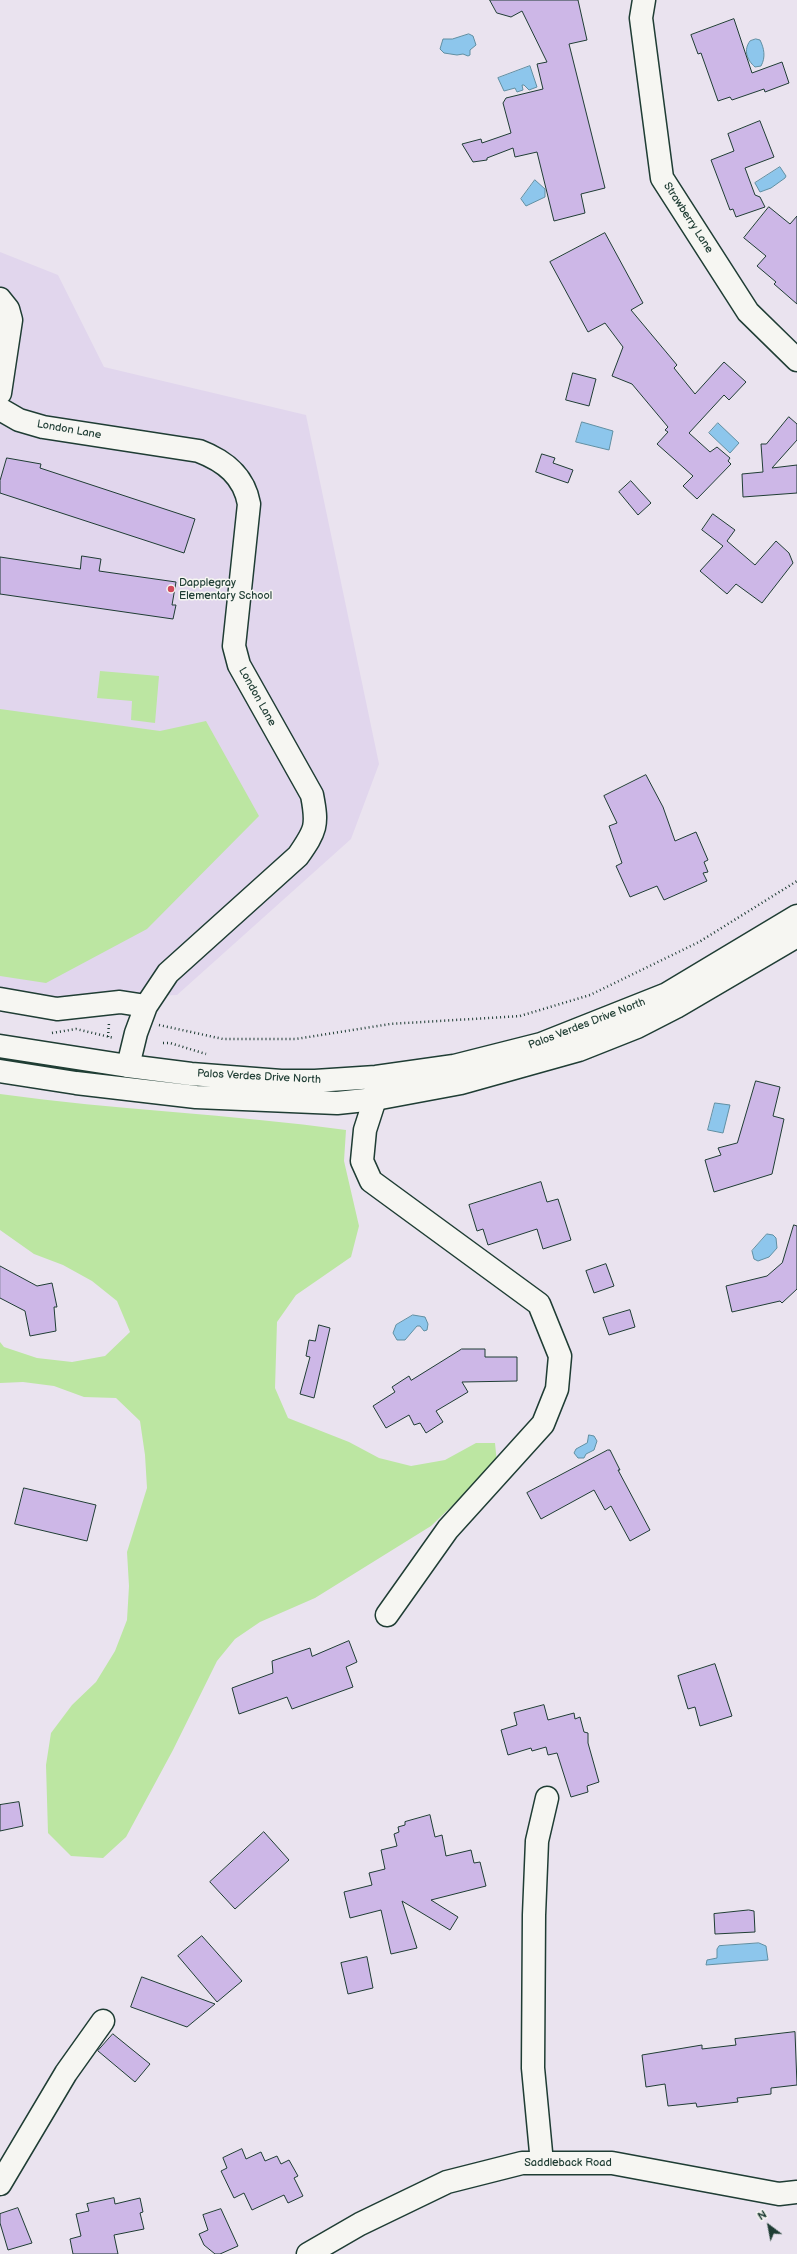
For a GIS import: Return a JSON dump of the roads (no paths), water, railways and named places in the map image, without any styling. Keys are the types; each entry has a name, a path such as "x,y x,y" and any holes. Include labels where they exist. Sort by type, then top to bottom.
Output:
{"main road":[{"name":"Strawberry Lane","path":"644,0 641,18 662,178 748,312 797,360"},
{"path":"0,299 8,309 11,320 0,393"},
{"name":"London Lane","path":"0,409 19,420 43,427 199,451 211,455 240,478 246,491 249,504 234,646 239,665 312,795 316,823 313,833 298,856 168,973 143,1013 128,1066"},
{"name":"Palos Verdes Drive North","path":"0,1046 128,1066 281,1081 315,1081 376,1077 454,1066 541,1044 667,994 797,916"},
{"name":"Palos Verdes Drive North","path":"0,1070 76,1083 196,1097 337,1103 375,1099 462,1083 579,1050 637,1027 676,1007 797,936"},
{"path":"0,999 57,1009 120,1002 143,1013"},
{"path":"0,1058 99,1073 128,1066 167,1086 196,1097"},
{"path":"376,1077 375,1099 365,1130 362,1161 371,1181 539,1304 560,1356 557,1389 543,1424 448,1529 386,1615"},
{"path":"542,2162 533,2068 534,1931 537,1841 546,1798"},
{"path":"0,2184 66,2073 103,2021"},
{"name":"Saddleback Road","path":"308,2254 360,2224 447,2182 522,2162 612,2163 780,2194 797,2192"}],"water":[{"path":"469,34 473,36 476,45 470,50 470,55 444,53 440,49 443,39 452,39"},
{"path":"756,39 760,40 764,56 761,66 755,67 748,58 746,51 750,41"},
{"path":"530,66 537,87 529,90 522,85 523,90 517,92 515,88 504,91 498,78"},
{"path":"780,167 786,176 785,178 771,188 760,192 755,183"},
{"path":"535,180 545,189 545,197 526,206 521,199"},
{"path":"582,422 613,431 609,450 576,442"},
{"path":"718,423 739,443 730,453 709,433"},
{"path":"715,1103 730,1105 723,1133 708,1130"},
{"path":"767,1234 773,1235 776,1238 777,1248 769,1257 758,1261 754,1259 752,1251"},
{"path":"413,1315 425,1317 428,1324 427,1330 424,1331 420,1326 417,1326 405,1340 397,1340 393,1333 396,1325"},
{"path":"589,1435 594,1436 597,1441 594,1450 586,1454 584,1458 578,1458 574,1453 576,1449 587,1443"},
{"path":"759,1943 766,1946 768,1960 706,1965 707,1960 717,1958 717,1949 719,1946"}],"place":[{"name":"Dapplegray Elementary School","path":"171,589"}]}
